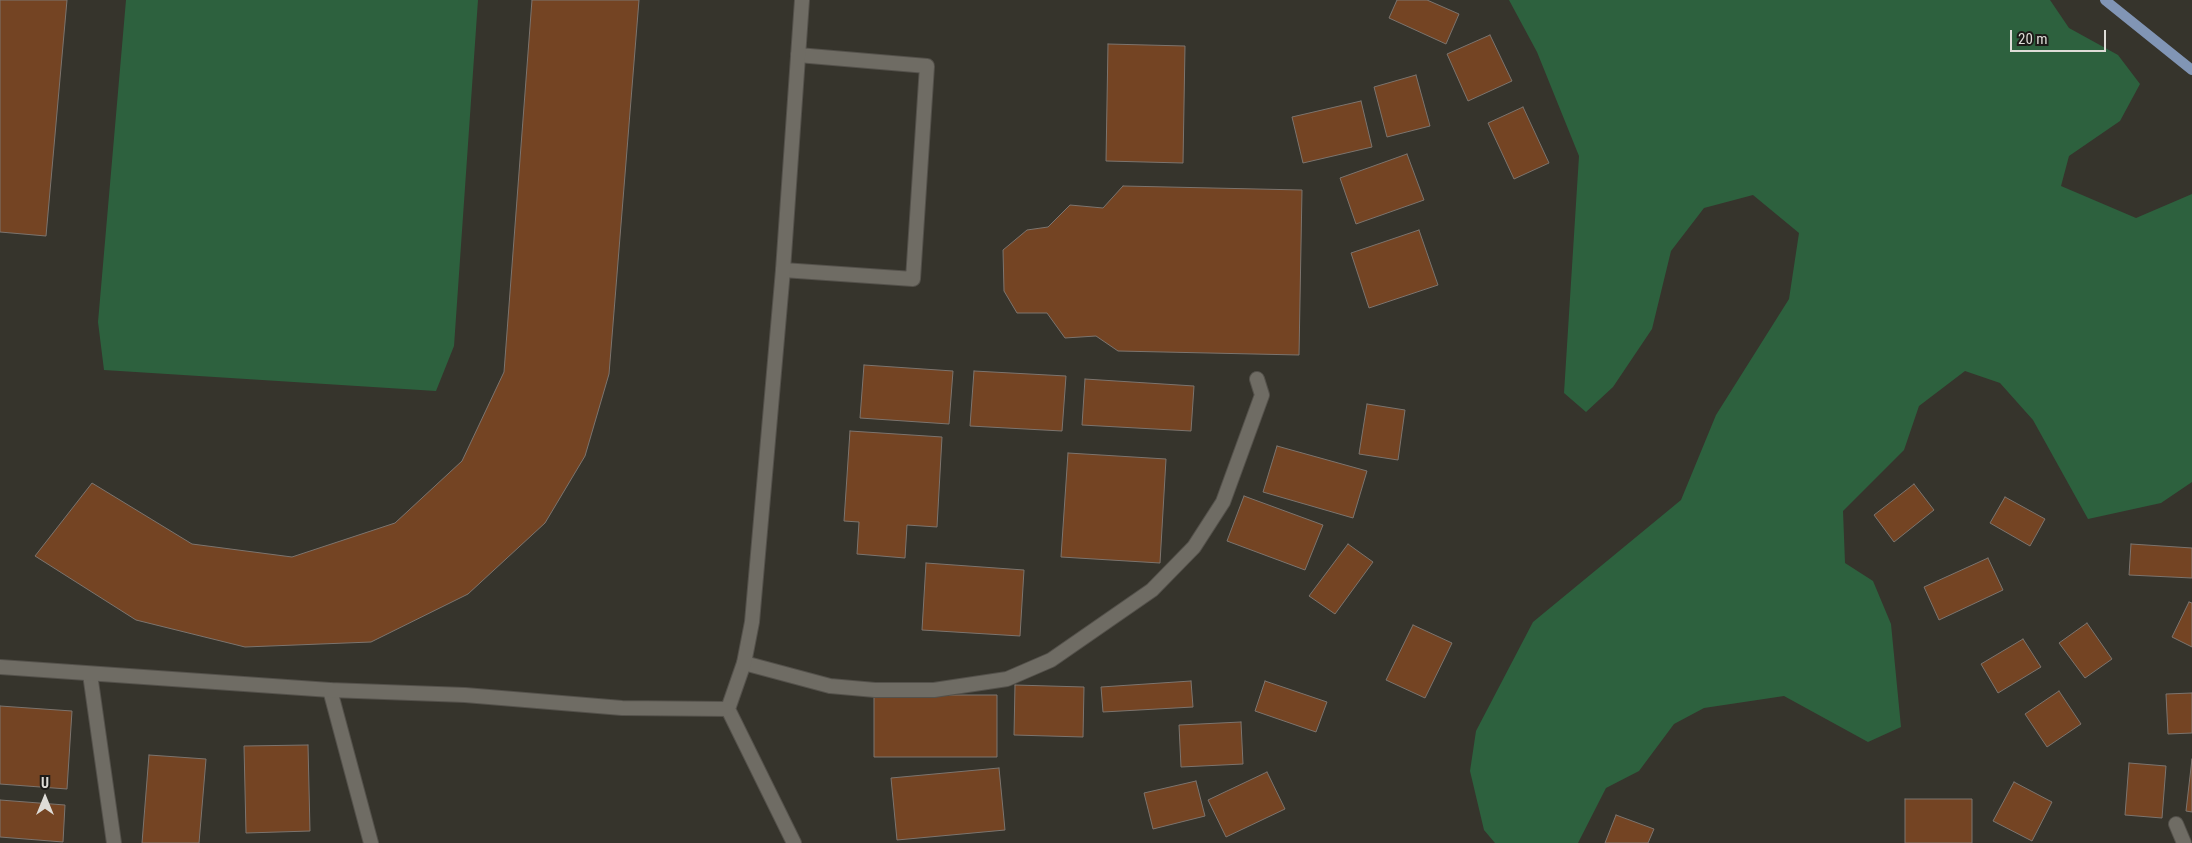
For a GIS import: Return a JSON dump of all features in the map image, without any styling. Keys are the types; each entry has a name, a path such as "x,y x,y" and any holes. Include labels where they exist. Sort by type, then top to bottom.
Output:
{"street":[{"path":"794,843 728,709 744,663 752,622 783,270 802,0"},
{"path":"783,270 913,279 928,66 798,55"},
{"path":"744,663 830,686 875,690 934,690 1007,679 1051,660 1152,590 1194,547 1223,502 1262,396 1256,379"},
{"path":"0,667 330,690 465,695 622,708 728,709"},
{"path":"90,674 114,843"},
{"path":"330,690 371,843"},
{"path":"2176,824 2184,843"}],"green space":[{"path":"126,0 478,0 454,346 436,391 104,370 98,322"},
{"path":"1509,0 2050,0 2069,28 2118,55 2140,84 2120,121 2069,156 2061,186 2136,218 2192,194 2192,482 2161,503 2088,519 2033,420 2000,383 1965,371 1919,406 1904,450 1843,511 1845,563 1873,581 1891,624 1901,727 1868,742 1784,696 1704,708 1674,724 1639,771 1606,788 1578,843 1495,843 1484,830 1470,771 1476,731 1533,622 1681,500 1716,415 1789,299 1799,233 1753,195 1704,208 1671,251 1652,329 1613,387 1586,412 1564,393 1579,156 1537,52"}],"building":[{"path":"0,0 67,0 46,236 0,232"},
{"path":"532,0 639,0 609,374 585,456 545,523 468,594 371,642 245,647 136,620 35,556 92,483 192,544 292,557 395,523 462,461 504,372"},
{"path":"1397,0 1427,0 1459,14 1446,44 1389,18"},
{"path":"1490,35 1512,81 1468,101 1447,54"},
{"path":"1108,44 1185,46 1183,163 1106,161"},
{"path":"1416,75 1430,126 1387,137 1374,87"},
{"path":"1361,101 1372,147 1303,163 1292,117"},
{"path":"1523,107 1549,163 1514,179 1488,123"},
{"path":"1407,154 1424,200 1356,224 1340,178"},
{"path":"1123,186 1302,190 1299,355 1118,351 1096,336 1065,338 1047,313 1017,313 1004,291 1003,250 1027,230 1048,227 1070,205 1103,208"},
{"path":"1419,230 1438,285 1369,308 1351,253"},
{"path":"864,365 953,371 949,424 860,418"},
{"path":"974,371 1066,376 1062,431 970,426"},
{"path":"1085,379 1194,386 1191,431 1082,425"},
{"path":"1367,404 1405,410 1398,460 1359,454"},
{"path":"850,431 942,437 937,527 907,525 905,558 857,554 859,522 844,521"},
{"path":"1277,446 1367,471 1353,518 1263,492"},
{"path":"1068,453 1166,459 1160,563 1061,557"},
{"path":"1914,484 1934,510 1894,542 1874,515"},
{"path":"1244,496 1323,525 1305,570 1227,541"},
{"path":"2005,497 2045,519 2030,546 1990,523"},
{"path":"1348,544 1373,562 1335,614 1309,596"},
{"path":"2131,544 2192,548 2192,578 2129,575"},
{"path":"1988,558 2003,590 1939,620 1924,587"},
{"path":"926,563 1024,570 1020,636 922,630"},
{"path":"2189,602 2192,603 2192,647 2172,637"},
{"path":"2087,623 2112,659 2085,678 2059,643"},
{"path":"1413,625 1452,643 1425,698 1386,680"},
{"path":"2023,639 2041,667 1998,693 1981,664"},
{"path":"1191,681 1193,707 1103,712 1101,687"},
{"path":"1265,681 1327,702 1316,732 1255,711"},
{"path":"1015,685 1084,687 1083,737 1014,735"},
{"path":"2059,691 2081,724 2047,747 2025,714"},
{"path":"2192,693 2192,733 2168,734 2166,694"},
{"path":"874,695 997,695 997,757 874,757"},
{"path":"0,706 72,711 67,789 0,784"},
{"path":"1241,722 1243,764 1181,767 1179,725"},
{"path":"308,745 310,831 246,833 244,746"},
{"path":"149,755 206,759 199,843 142,843"},
{"path":"2192,759 2192,812 2186,811"},
{"path":"2129,763 2166,766 2162,818 2125,815"},
{"path":"999,768 1005,830 897,840 891,778"},
{"path":"1267,772 1285,809 1226,837 1208,800"},
{"path":"1196,781 1205,816 1153,829 1144,793"},
{"path":"2014,782 2052,802 2032,841 1993,821"},
{"path":"1905,799 1972,799 1972,843 1905,843"},
{"path":"0,800 65,805 63,842 0,837"},
{"path":"1616,815 1654,829 1648,843 1605,843"}],"waterway":[{"path":"2105,0 2192,70"}]}
